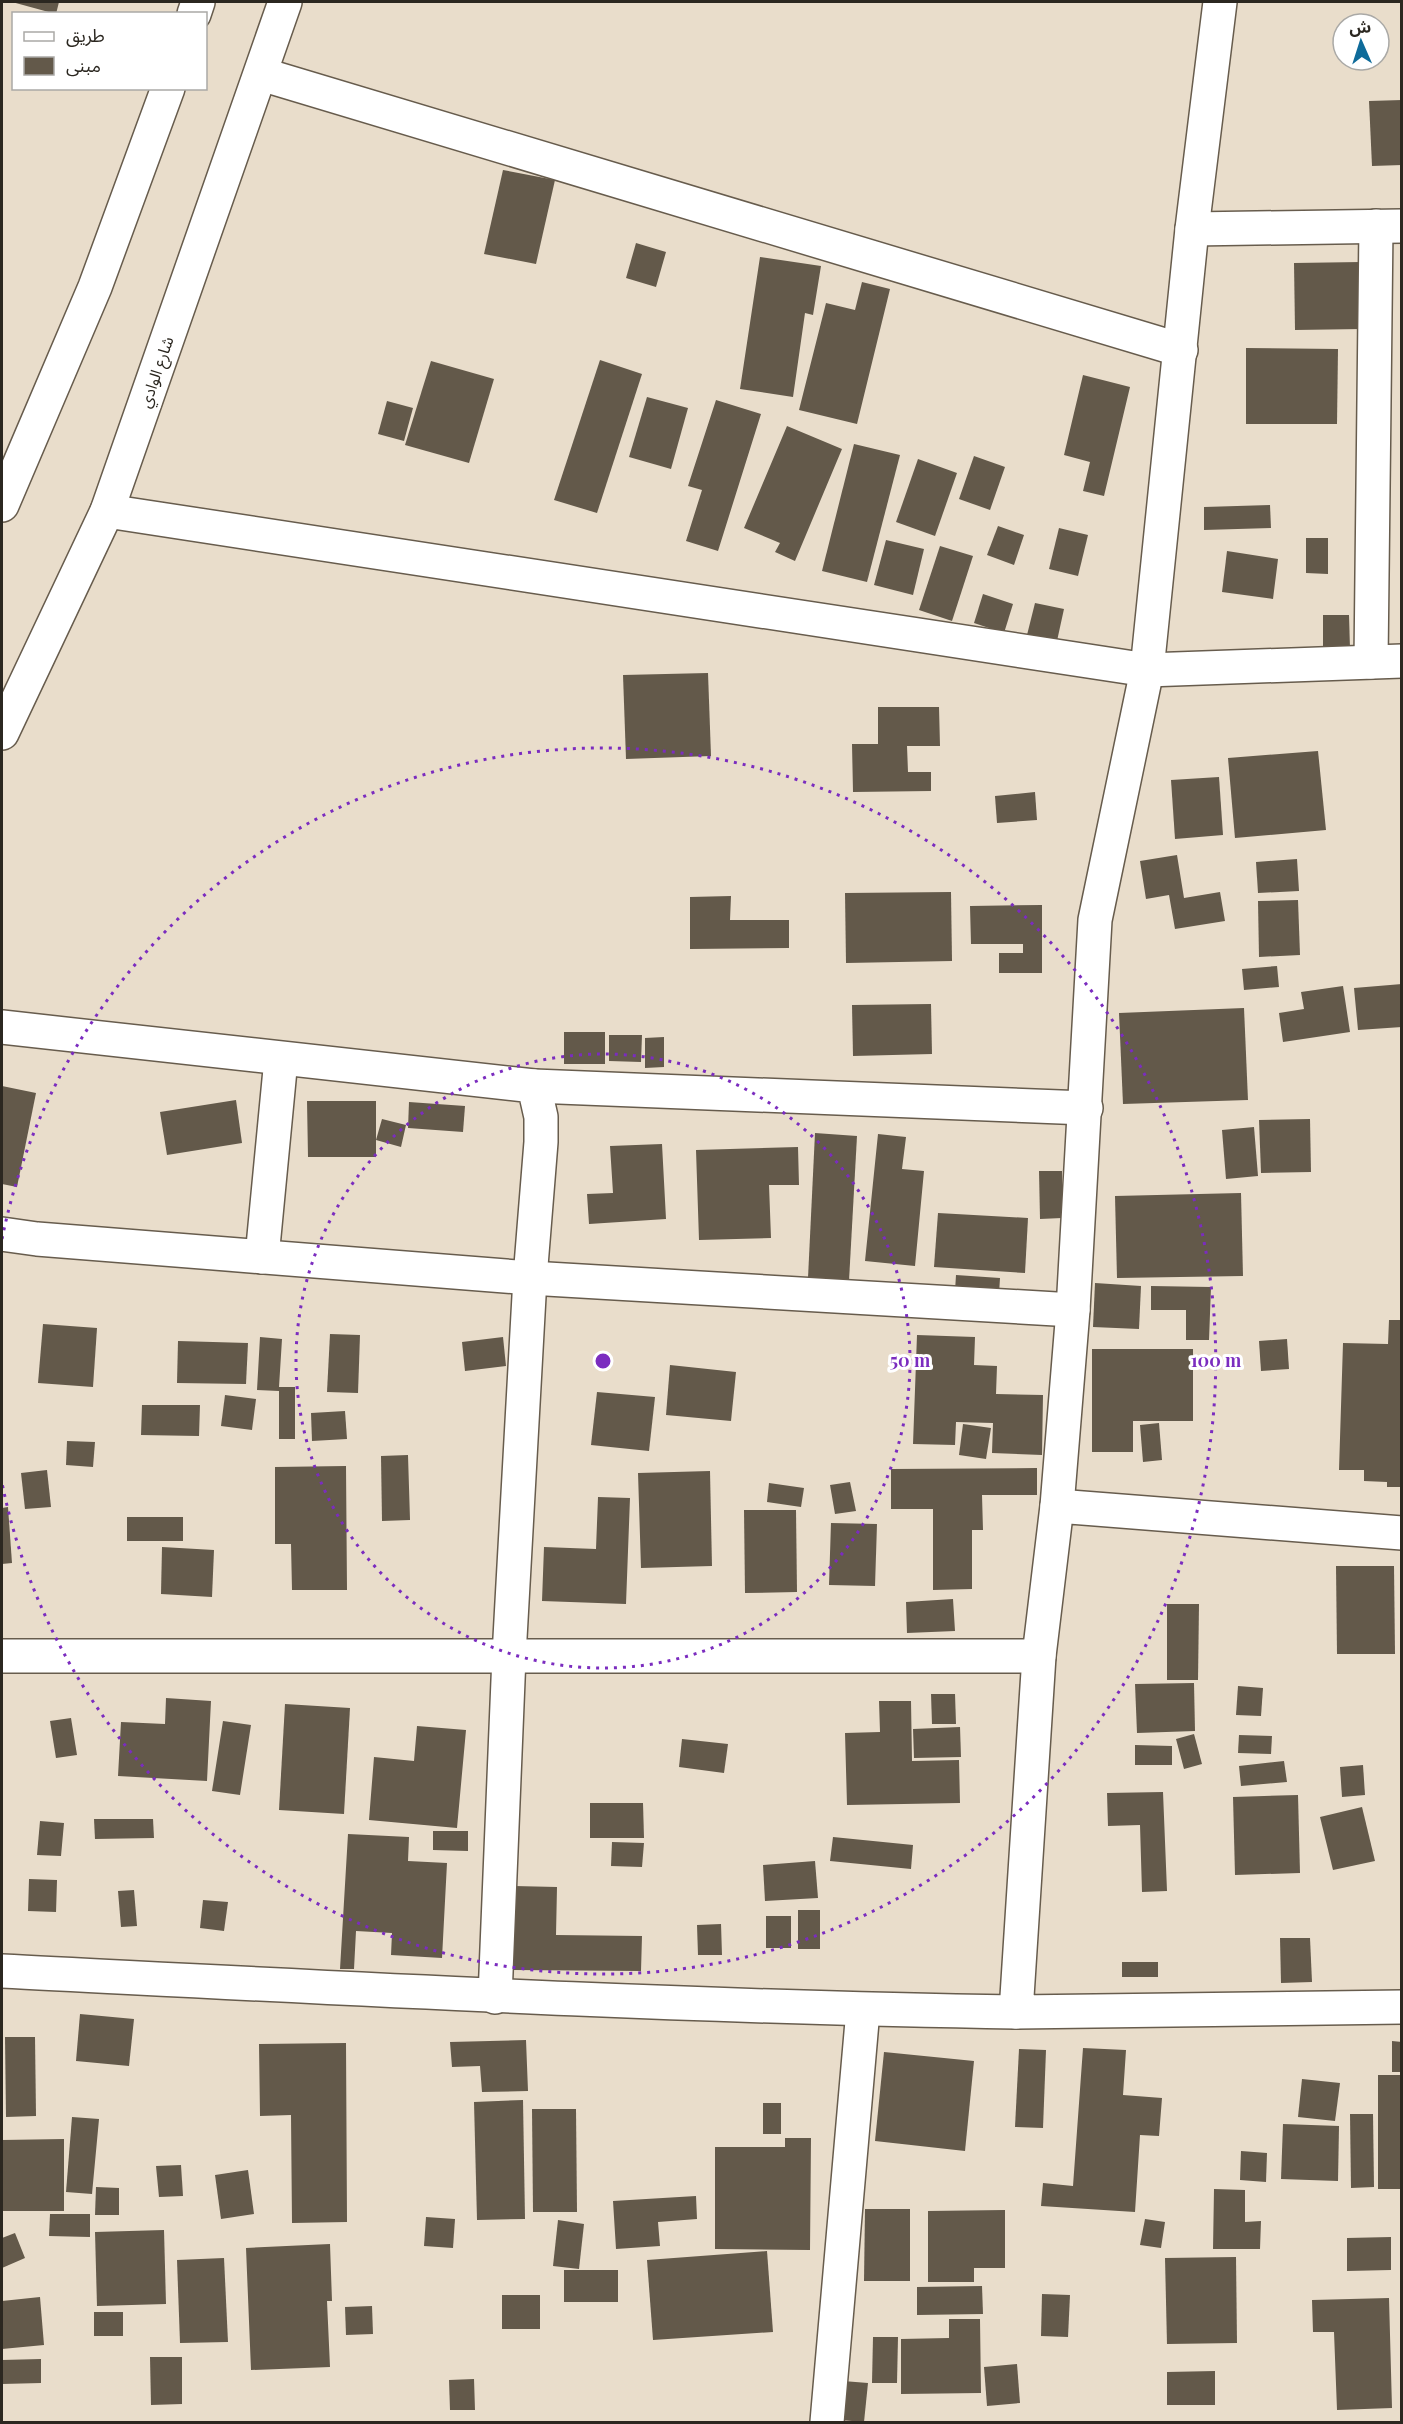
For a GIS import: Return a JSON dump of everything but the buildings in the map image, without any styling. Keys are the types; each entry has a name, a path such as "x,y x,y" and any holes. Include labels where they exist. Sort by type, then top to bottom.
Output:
{"street":[{"name":"شارع الوادي","path":"2,733 107,511 285,2"},
{"path":"1016,2012 1039,1656 1057,1506 1073,1310 1095,920 1147,670 1192,229 1220,2"},
{"path":"261,74 1181,350"},
{"path":"2,505 95,287 167,90"},
{"path":"107,511 1147,670 1386,662 1388,226 1192,229"},
{"path":"2,1027 534,1086 1086,1108"},
{"path":"262,1257 282,1059"},
{"path":"495,1996 509,1656 541,1117 534,1086"},
{"path":"2,1234 530,1278 1073,1310"},
{"path":"1057,1506 1401,1533"},
{"path":"2,1656 1039,1656"},
{"path":"2,1971 495,1996 863,2010 1016,2012 1401,2007"},
{"path":"827,2422 863,2010"}]}
